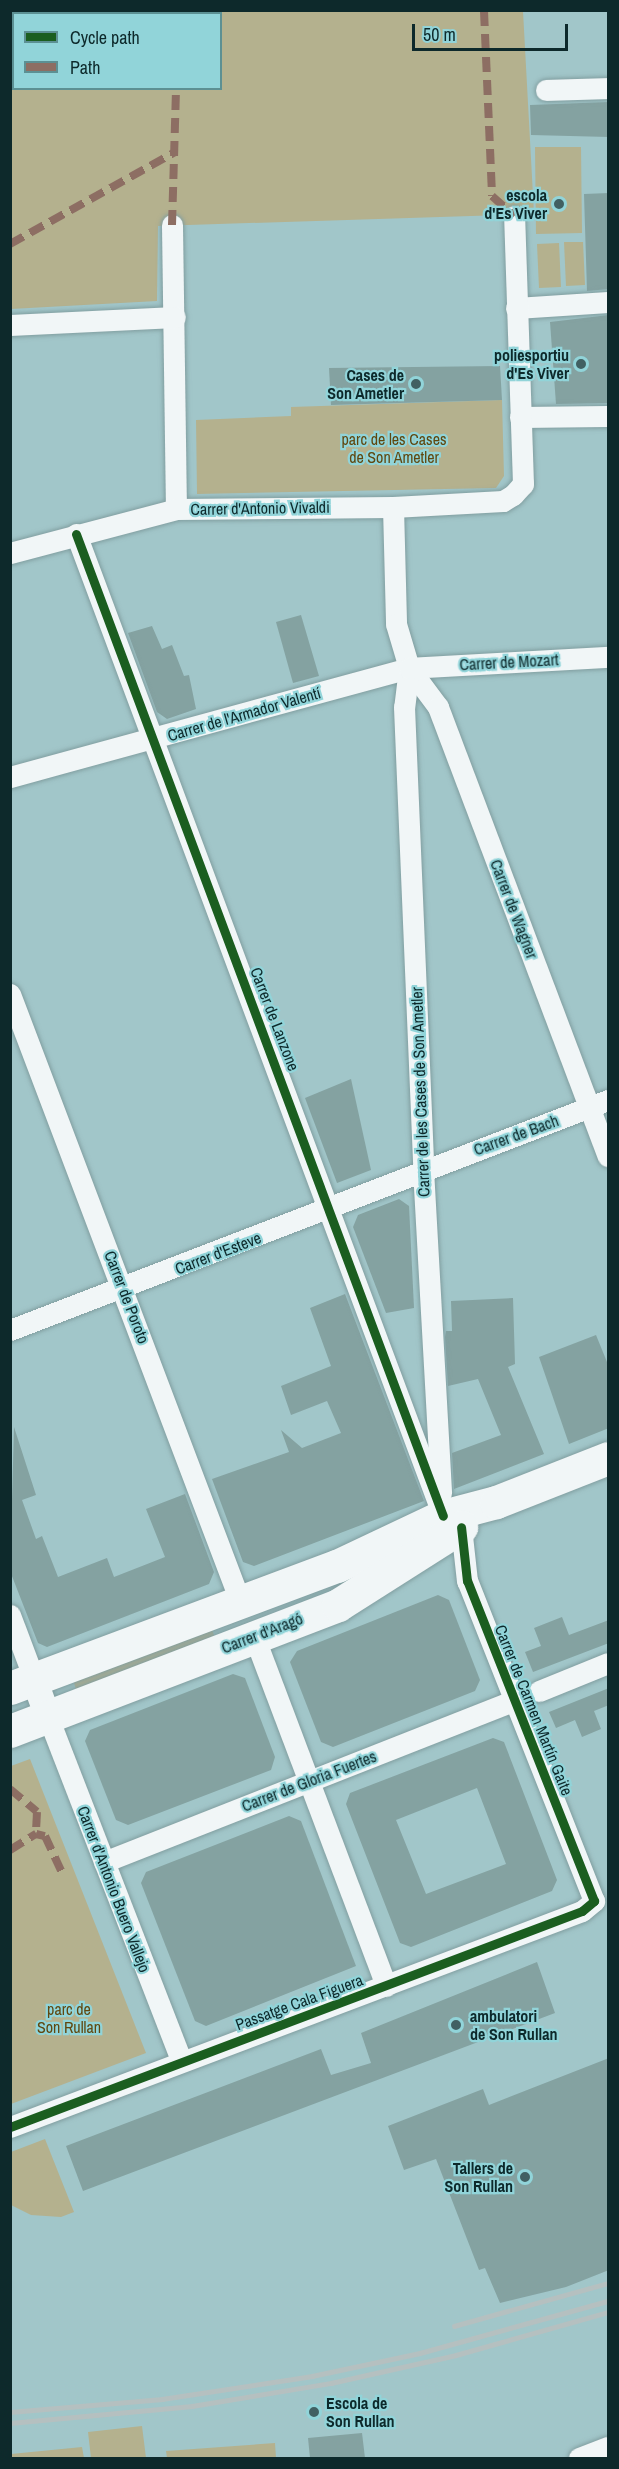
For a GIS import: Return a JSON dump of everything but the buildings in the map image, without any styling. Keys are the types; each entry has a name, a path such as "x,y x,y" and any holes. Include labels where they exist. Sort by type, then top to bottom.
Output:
{"main road":[{"path":"22,1684 338,1566 609,1458"},
{"name":"Carrer d'Aragó","path":"10,1731 338,1605 427,1548 452,1522"},
{"path":"240,1601 254,1636"}],"street":[{"path":"546,90 609,88"},
{"path":"514,216 520,417 609,416"},
{"path":"172,225 176,509"},
{"path":"516,308 609,302"},
{"path":"10,325 175,317"},
{"name":"Carrer d'Antonio Vivaldi","path":"10,553 176,509 393,507 503,501 513,495 523,484 520,417"},
{"path":"393,507 396,624 409,668"},
{"name":"Carrer de Lanzone","path":"76,534 452,1522"},
{"name":"Carrer de Mozart","path":"409,668 609,657"},
{"name":"Carrer de l'Armador Valentí","path":"10,777 409,668"},
{"name":"Carrer de Wagner","path":"409,668 438,707 609,1156"},
{"name":"Carrer de les Cases de Son Ametler","path":"409,668 404,707 423,1169 452,1522"},
{"name":"Carrer de Poroto","path":"10,994 125,1289 240,1601"},
{"name":"Carrer de Bach","path":"423,1169 609,1100"},
{"name":"Carrer d'Esteve","path":"10,1330 125,1289 331,1208 423,1169"},
{"name":"Carrer de Carmen Martín Gaite","path":"452,1522 467,1581 594,1900"},
{"path":"10,1615 22,1684 48,1717"},
{"path":"254,1636 386,1986"},
{"path":"539,1691 609,1663"},
{"name":"Carrer de Gloria Fuertes","path":"104,1862 513,1701"},
{"name":"Carrer d'Antonio Buero Vallejo","path":"48,1717 181,2060"},
{"name":"Passatge Cala Figuera","path":"10,2127 181,2060 386,1986 582,1911 594,1900"},
{"path":"583,2458 609,2447"}],"green space":[{"path":"11,11 523,11 534,214 158,226 157,301 11,309"},
{"path":"535,147 581,147 582,233 536,234"},
{"path":"564,242 583,242 585,285 566,286"},
{"path":"559,243 561,287 539,288 537,244"},
{"name":"parc de les Cases de Son Ametler","path":"502,400 504,476 496,488 197,494 196,420 291,416 291,407"},
{"path":"211,1627 215,1638 77,1692 73,1680"},
{"name":"parc de Son Rullan","path":"30,1759 146,2053 11,2104 11,1766"},
{"path":"45,2139 74,2212 61,2217 31,2215 11,2205 11,2152"},
{"path":"142,2426 146,2458 91,2458 88,2432"},
{"path":"275,2443 276,2458 167,2458 166,2451"},
{"path":"82,2447 84,2458 11,2458 11,2454"}],"railway":[{"path":"454,2326 608,2283"},
{"path":"10,2412 162,2399 312,2376 420,2353 608,2301"},
{"path":"10,2423 192,2406 331,2383 456,2355 608,2312"}],"marked path":[{"path":"484,11 492,196 514,216"},
{"path":"172,225 176,90"},
{"path":"10,244 175,152"},
{"path":"10,1789 37,1812 36,1834"},
{"path":"10,1850 36,1834 45,1836 64,1877"}],"cycle path":[{"path":"76,534 443,1516"},
{"path":"10,2127 582,1911 594,1901 467,1581 461,1527"}],"place":[{"name":"escola d'Es Viver","path":"559,204"},
{"name":"poliesportiu d'Es Viver","path":"581,364"},
{"name":"Cases de Son Ametler","path":"416,384"},
{"name":"ambulatori de Son Rullan","path":"456,2025"},
{"name":"Tallers de Son Rullan","path":"525,2177"},
{"name":"Escola de Son Rullan","path":"314,2412"}]}
